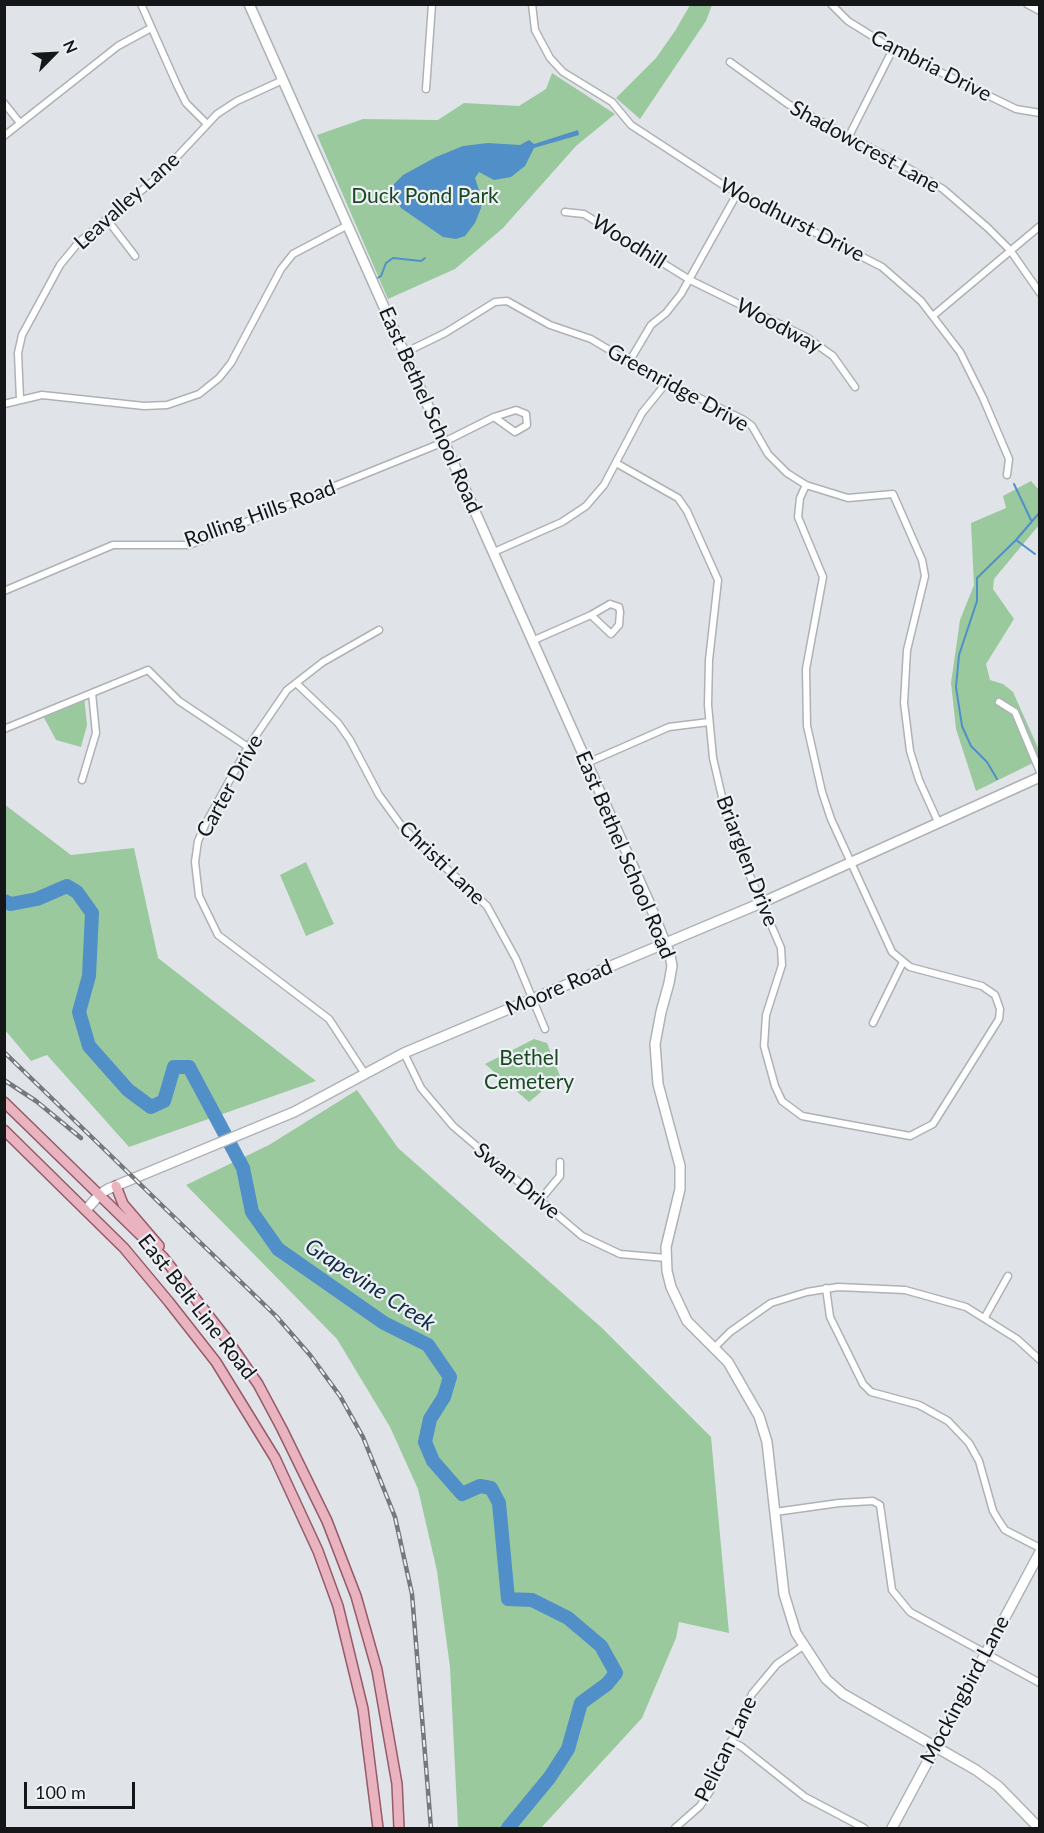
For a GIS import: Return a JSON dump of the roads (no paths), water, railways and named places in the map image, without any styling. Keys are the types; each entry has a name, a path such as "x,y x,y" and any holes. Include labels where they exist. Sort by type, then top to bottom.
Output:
{"main road":[{"name":"East Belt Line Road","path":"4,1102 163,1257 226,1338 258,1384 304,1468 344,1566 377,1670 394,1761 399,1828"},
{"name":"East Belt Line Road","path":"4,1130 124,1248 216,1362 275,1458 327,1573 363,1709 378,1828"},
{"path":"116,1186 123,1204 151,1235 163,1257"},
{"path":"327,1573 344,1566"}],"street":[{"path":"141,4 186,103 206,123"},
{"name":"East Bethel School Road","path":"249,4 494,552 665,943 672,966 657,1030 656,1062 663,1110 680,1166 680,1189 666,1247 671,1287 687,1321 739,1378 759,1416 766,1442 784,1594 796,1634 826,1678 843,1694 955,1756 998,1786 1039,1828"},
{"path":"426,89 432,4"},
{"name":"Woodhurst Drive","path":"532,4 536,30 543,47 563,72 612,102 631,125 738,192 882,267 934,315 960,352 983,398 1009,459 1007,475"},
{"name":"Cambria Drive","path":"831,4 848,21 892,49 1016,110 1040,113"},
{"path":"1026,4 1040,11"},
{"path":"4,136 118,46 151,28"},
{"path":"849,136 892,49"},
{"name":"Shadowcrest Lane","path":"730,62 788,104 943,189 1010,250 1040,293"},
{"name":"Leavalley Lane","path":"20,399 18,353 31,316 60,265 79,242 159,176 206,123 237,101 283,80"},
{"path":"4,103 20,123"},
{"path":"629,362 651,325 673,305 690,280 738,192"},
{"name":"Woodhill","path":"565,212 584,214 690,280"},
{"path":"106,218 135,255"},
{"path":"4,405 20,399 58,395 144,406 167,405 199,394 219,378 231,363 281,269 293,254 308,244 348,225"},
{"path":"934,315 1040,226"},
{"name":"Woodway","path":"690,280 815,343 833,356 855,387"},
{"name":"Greenridge Drive","path":"404,353 455,328 495,302 507,301 550,325 591,339 629,362 744,420 752,426 768,454 787,473 806,485 848,498 893,494 922,560 925,576 924,588 907,650 904,703 910,751 919,780 939,824"},
{"path":"494,552 573,516 604,485 642,413 667,382"},
{"name":"Rolling Hills Road","path":"4,591 113,545 189,545 444,442 494,417 516,410 526,414 527,425 515,432 494,417"},
{"name":"Briarglen Drive","path":"616,463 678,498 687,511 718,580 709,660 709,722 724,811 781,948 781,973 766,1015 764,1046 767,1066 782,1101 802,1116 900,1136 917,1134 933,1124 999,1019 1000,1009 995,995 982,986 903,962"},
{"path":"806,485 800,498 798,517 824,577 806,669 807,726 822,792 886,942 903,962 873,1023"},
{"path":"532,640 591,615 610,604 615,604 620,612 620,625 615,632 610,634 591,615"},
{"name":"Carter Drive","path":"365,1074 329,1019 218,935 199,896 195,862 198,841 248,747 287,690 323,662 379,630"},
{"path":"4,729 148,670 179,701 248,747"},
{"name":"Christi Lane","path":"296,683 344,732 379,795 403,828 487,906 534,999 545,1029"},
{"path":"82,780 96,734 92,693"},
{"path":"999,702 1015,712 1040,772"},
{"path":"587,763 669,727 709,722"},
{"name":"Moore Road","path":"86,1210 100,1194 116,1186 294,1112 404,1053 761,903 1040,777"},
{"name":"Swan Drive","path":"404,1053 421,1088 446,1118 582,1236 605,1248 640,1258 666,1258"},
{"path":"540,1200 560,1176 560,1162"},
{"path":"985,1317 1008,1276"},
{"path":"714,1348 730,1332 771,1303 826,1288 905,1290 933,1296 985,1317 1017,1339 1040,1360"},
{"path":"826,1288 830,1317 863,1384 871,1392 920,1405 948,1421 969,1443 979,1461 993,1511 1005,1530 1040,1550"},
{"path":"775,1512 839,1503 873,1501 880,1505 892,1590 918,1618 1040,1683"},
{"name":"Mockingbird Lane","path":"892,1828 1040,1550"},
{"name":"Pelican Lane","path":"675,1828 700,1806 710,1791 752,1694 761,1680 777,1664 803,1646"},
{"path":"731,1741 742,1747 805,1797 864,1828"}],"water":[{"path":"578,130 579,135 534,148 525,166 511,177 494,180 479,172 475,178 482,199 481,208 475,223 465,236 456,239 443,237 401,208 392,196 394,184 403,175 436,157 463,146 488,143 520,145 529,140 534,144"}],"waterway":[{"path":"374,280 381,276 386,263 393,258 421,261 425,258"},
{"path":"1014,484 1031,520"},
{"path":"997,779 987,762 971,746 962,726 956,687 959,655 977,601 977,578 1016,540 1040,512"},
{"path":"1016,540 1035,554"},
{"name":"Grapevine Creek","path":"4,901 11,904 37,899 67,886 77,892 92,913 89,976 79,1012 89,1046 128,1090 151,1107 164,1101 174,1067 189,1067 243,1168 252,1212 278,1249 384,1323 428,1345 450,1377 444,1397 430,1419 425,1442 433,1461 462,1494 480,1486 491,1488 499,1503 508,1599 532,1600 568,1618 601,1646 616,1673 607,1684 581,1703 568,1749 550,1777 508,1828"}],"railway":[{"path":"4,1052 276,1316 310,1355 340,1396 363,1437 395,1517 412,1594 431,1828"},
{"path":"4,1080 36,1101 81,1138"}],"park label":[{"name":"Duck Pond Park","path":"425,196"},
{"name":"Bethel Cemetery","path":"529,1070"}]}
